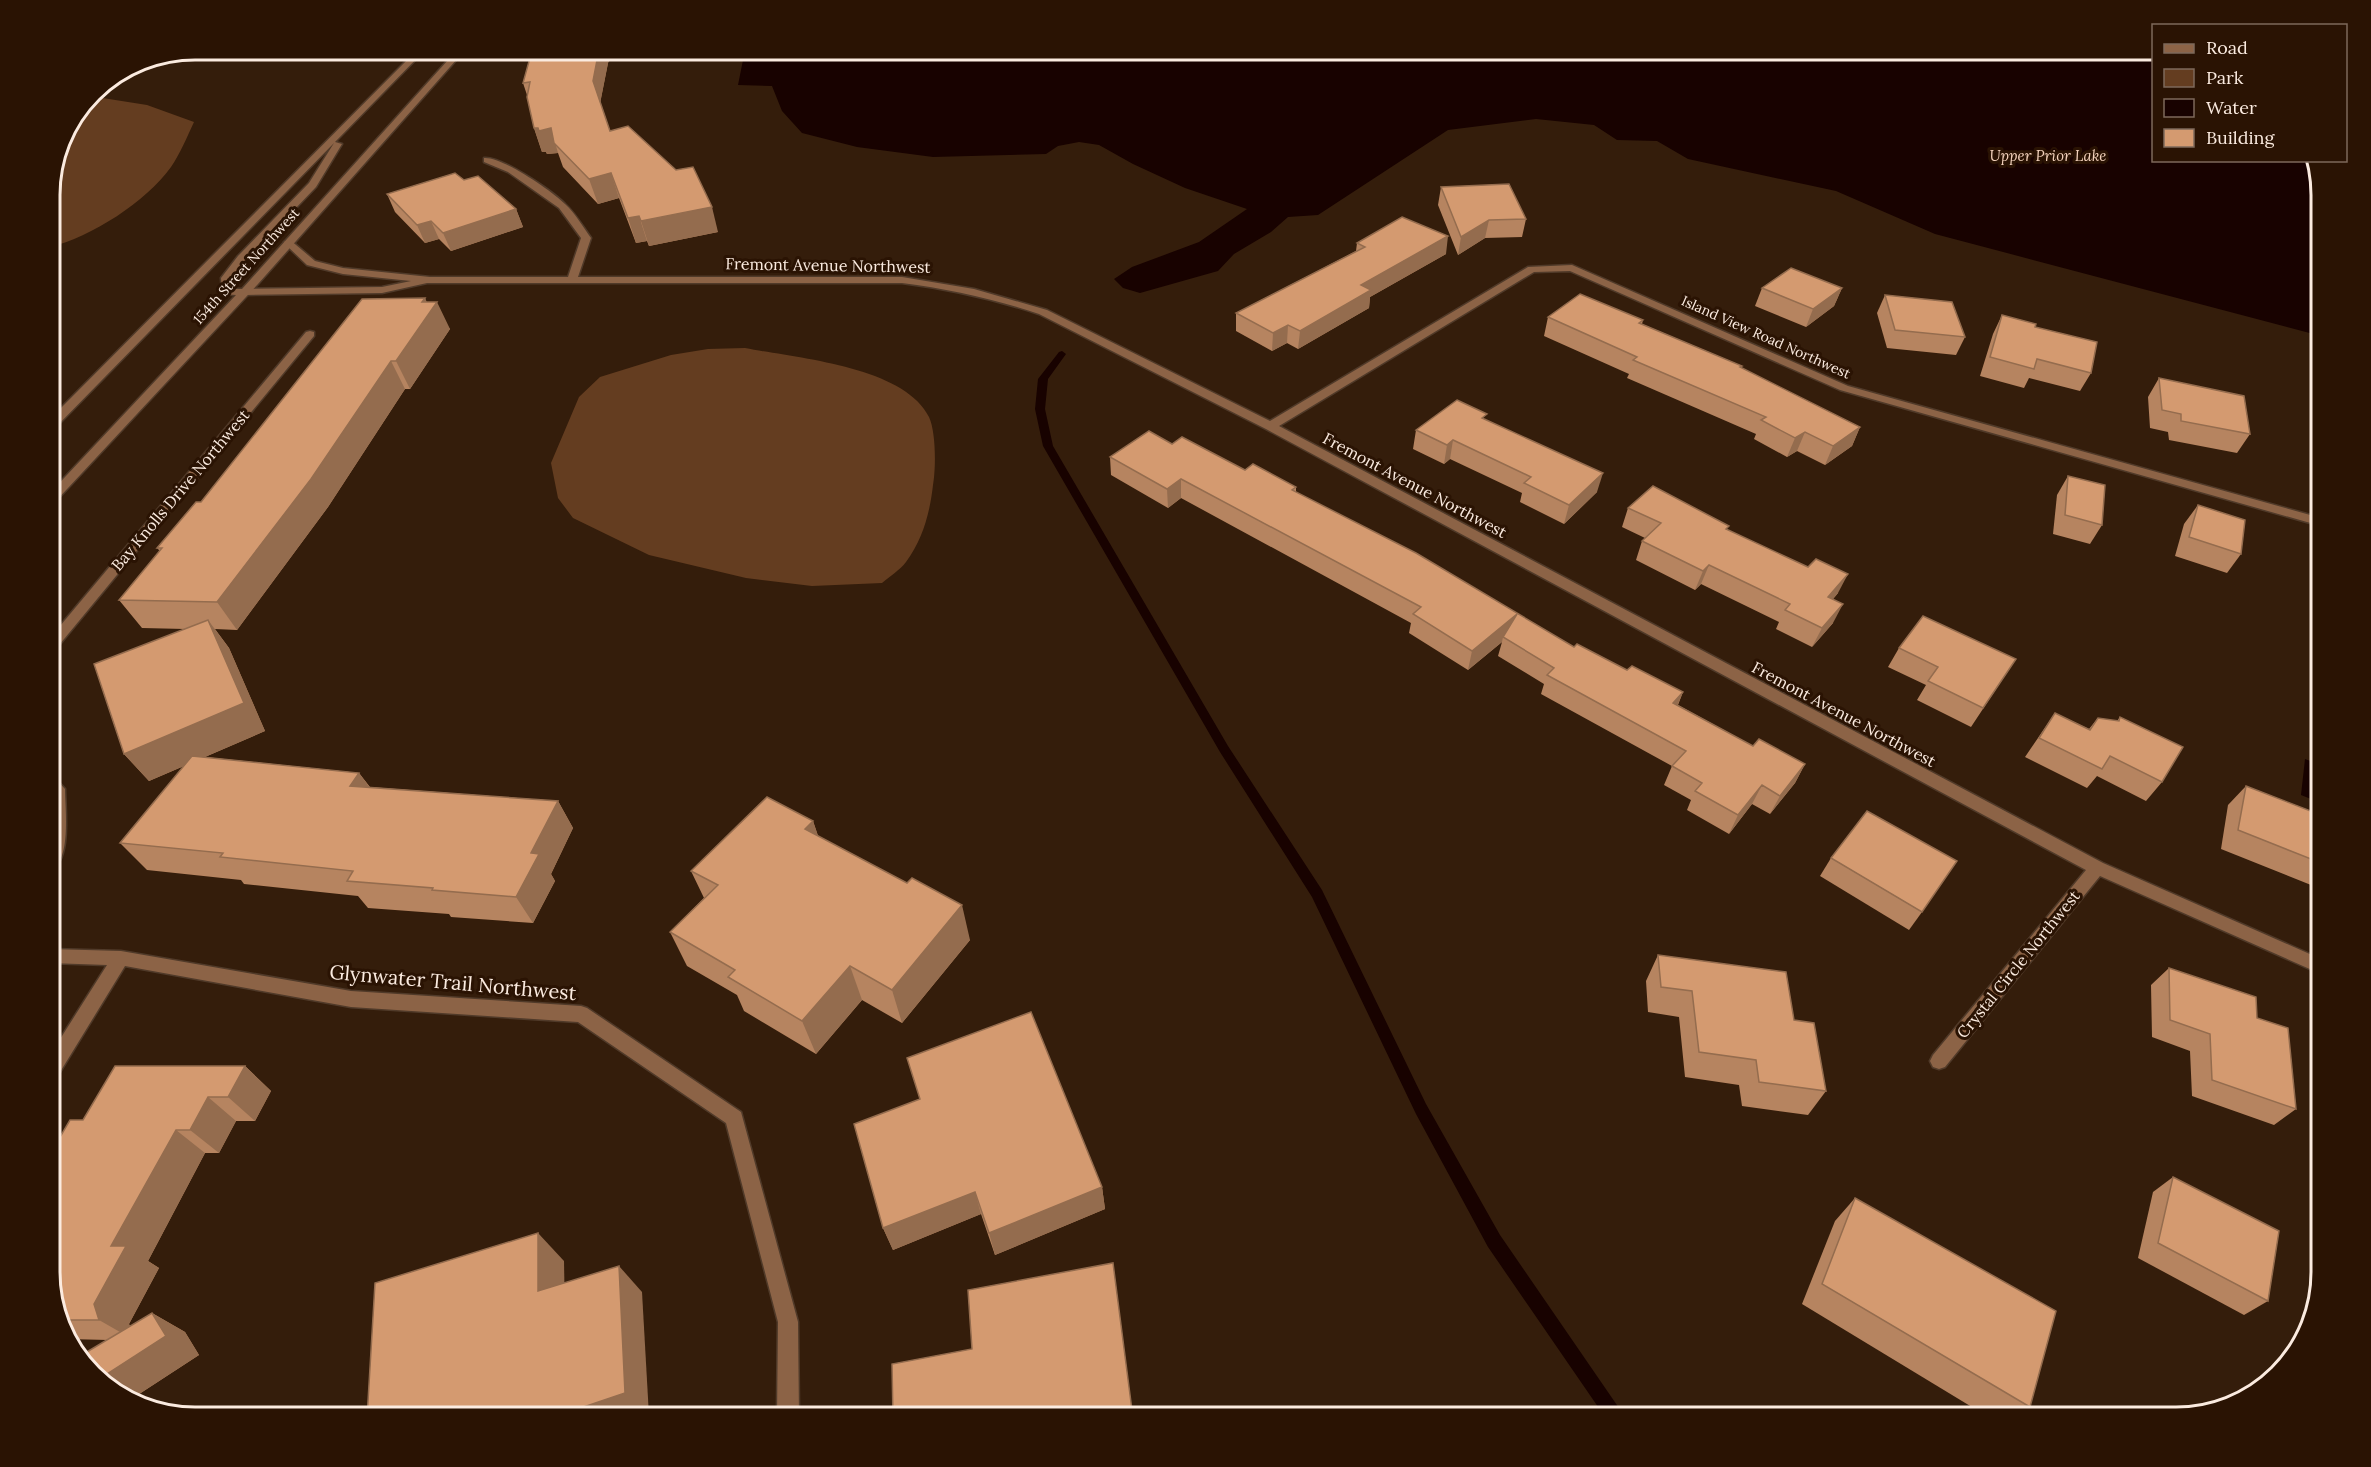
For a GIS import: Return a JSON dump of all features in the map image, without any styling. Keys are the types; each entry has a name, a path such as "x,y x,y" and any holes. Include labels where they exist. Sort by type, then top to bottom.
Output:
{"street":[{"name":"154th Street Northwest","path":"60,416 411,60"},
{"name":"154th Street Northwest","path":"60,489 244,292 452,60"},
{"path":"244,292 226,292 226,278 242,258 313,185 352,120"},
{"path":"487,160 511,170 562,206 586,238 572,279"},
{"name":"Fremont Avenue Northwest","path":"289,242 311,263 343,271 430,280 902,280 1006,298 1043,312 1270,426 2097,868 2311,963"},
{"name":"Island View Road Northwest","path":"1270,426 1532,269 1572,268 1844,388 2311,519"},
{"name":"Fremont Avenue Northwest","path":"244,292 382,290 430,280"},
{"name":"Bay Knolls Drive Northwest","path":"60,635 310,334"},
{"name":"Crystal Circle Northwest","path":"1939,1061 2097,868"},
{"name":"Glynwater Trail Northwest","path":"60,956 121,958 351,999 581,1014 734,1118 788,1322 788,1407"},
{"path":"60,1055 121,958"}],"green space":[{"path":"101,98 147,105 194,122 171,167 147,193 100,227 60,244 60,186 65,160 74,135"},
{"path":"745,348 819,361 873,375 897,386 916,400 929,417 933,432 935,460 928,515 917,544 906,562 882,583 812,586 746,578 649,555 573,518 558,498 551,463 579,397 600,377 671,355 708,349"}],"water":[{"name":"Upper Prior Lake","path":"743,60 2152,60 2152,162 2306,162 2311,186 2311,333 1935,234 1836,191 1688,159 1657,141 1617,140 1594,125 1536,119 1448,130 1318,215 1288,217 1271,232 1234,254 1218,271 1140,293 1123,288 1114,279 1132,267 1199,242 1247,209 1185,188 1099,145 1079,142 1058,146 1046,154 933,157 857,147 802,133 782,111 772,86 738,85"},
{"path":"2305,759 2311,761 2311,799 2301,795"}],"building":[{"path":"529,60 597,60 593,81 610,131 628,126 676,170 693,167 712,207 641,221 639,216 628,218 611,173 589,179 554,143 551,128 539,131 538,128 534,128 527,97 530,82 523,83"},
{"path":"455,173 464,180 478,176 516,209 443,233 431,221 417,225 387,194"},
{"path":"1509,184 1526,219 1489,220 1461,237 1441,187"},
{"path":"1402,217 1448,236 1361,285 1371,290 1300,331 1288,325 1273,333 1236,313 1365,247 1357,243"},
{"path":"1791,268 1842,288 1813,309 1762,288"},
{"path":"1580,294 1643,320 1639,323 1742,366 1740,367 1860,427 1833,446 1805,432 1795,438 1761,420 1766,417 1633,360 1637,357 1548,317"},
{"path":"1885,295 1952,302 1965,337 1895,330"},
{"path":"425,298 422,302 437,302 396,361 391,361 311,479 217,602 119,600 162,548 157,548 196,502 201,502 362,299"},
{"path":"2002,315 2036,324 2035,327 2097,342 2091,373 2037,359 2034,369 1990,357"},
{"path":"2159,378 2244,396 2250,434 2181,421 2181,414 2162,410"},
{"path":"1457,400 1487,414 1482,418 1603,473 1569,505 1524,483 1531,477 1453,440 1447,445 1416,430"},
{"path":"1149,431 1172,444 1182,437 1245,470 1253,464 1296,487 1292,490 1416,553 1574,647 1577,644 1627,670 1632,666 1683,692 1673,703 1753,746 1759,739 1805,764 1780,796 1762,785 1738,815 1695,791 1702,783 1672,766 1686,751 1547,675 1554,668 1503,637 1517,614 1472,651 1413,614 1421,607 1181,479 1167,489 1110,457"},
{"path":"2068,476 2105,485 2102,525 2065,515"},
{"path":"1653,486 1729,526 1726,529 1808,567 1816,559 1848,574 1828,597 1843,604 1822,628 1785,610 1790,604 1709,565 1703,571 1642,541 1661,523 1628,508"},
{"path":"2198,505 2245,520 2241,554 2189,537"},
{"path":"1923,616 2016,659 1983,708 1928,681 1938,667 1899,648"},
{"path":"208,620 244,703 124,754 94,664"},
{"path":"2055,713 2090,730 2098,718 2119,721 2120,717 2183,747 2162,782 2110,756 2102,769 2039,738"},
{"path":"192,756 359,773 350,786 558,801 531,853 539,854 516,897 347,881 353,871 220,857 223,853 120,843"},
{"path":"2246,786 2311,811 2311,859 2238,830"},
{"path":"767,797 813,821 805,829 907,883 912,878 962,905 892,990 850,966 802,1021 728,977 735,970 670,932 718,885 691,871"},
{"path":"1867,811 1957,861 1922,912 1831,858"},
{"path":"1658,955 1786,972 1794,1020 1814,1023 1826,1091 1759,1082 1756,1060 1699,1052 1692,991 1661,987"},
{"path":"2169,968 2256,997 2257,1018 2288,1028 2296,1109 2212,1080 2210,1034 2170,1020"},
{"path":"1031,1012 1102,1187 989,1233 975,1192 883,1228 854,1124 920,1099 907,1058"},
{"path":"115,1066 245,1066 228,1097 208,1097 190,1130 176,1130 111,1246 126,1246 94,1304 99,1320 69,1320 60,1281 60,1137 70,1120 83,1120"},
{"path":"2173,1177 2279,1231 2268,1301 2158,1243"},
{"path":"1855,1198 2056,1311 2030,1407 1822,1284"},
{"path":"538,1233 538,1291 619,1266 625,1393 584,1407 368,1407 375,1283"},
{"path":"1113,1263 1132,1407 893,1407 892,1364 972,1349 968,1290"},
{"path":"152,1313 166,1336 107,1374 87,1352"}],"waterway":[{"path":"1062,354 1043,379 1040,409 1048,446 1224,749 1317,894 1421,1109 1494,1241 1608,1407"}]}
